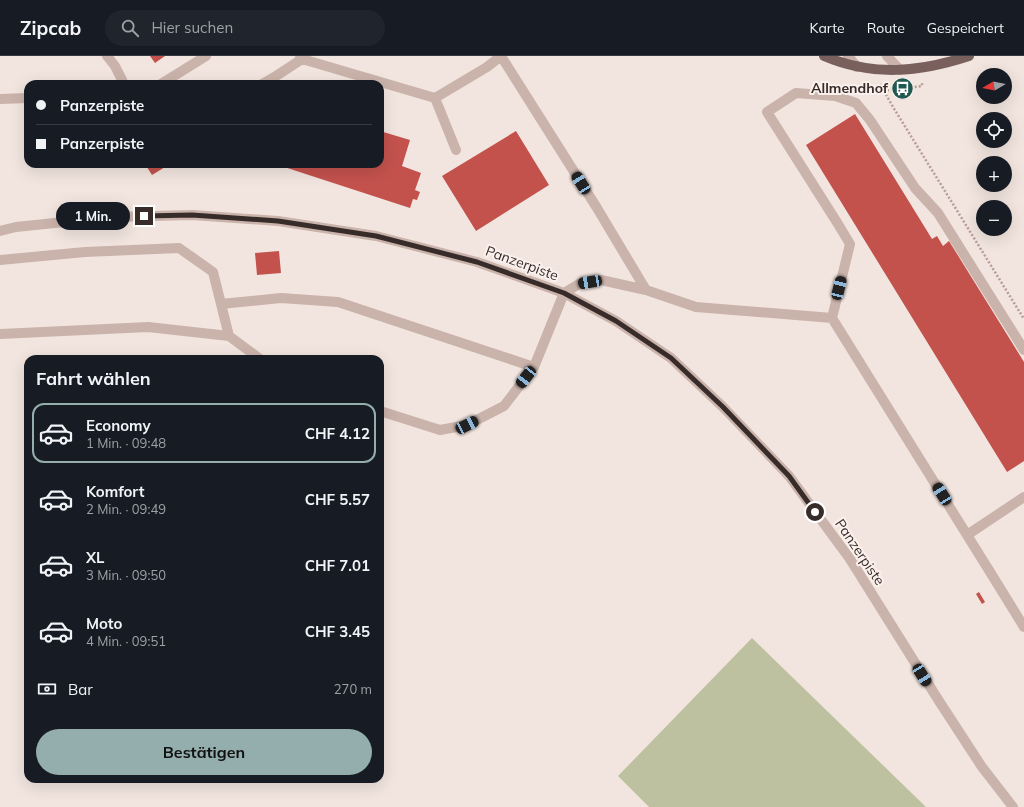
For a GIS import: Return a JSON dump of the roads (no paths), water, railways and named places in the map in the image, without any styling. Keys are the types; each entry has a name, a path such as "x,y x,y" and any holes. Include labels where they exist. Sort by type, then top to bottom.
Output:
{"main road":[{"path":"824,56 857,67 900,70 919,69 969,56"}],"street":[{"path":"107,56 115,66 122,80"},
{"path":"167,80 206,56"},
{"path":"384,83 435,98 501,56 597,208 646,290"},
{"path":"848,56 857,67"},
{"path":"887,56 900,70"},
{"path":"269,80 301,58 375,80"},
{"path":"1024,350 938,213 914,188 870,120 856,103 835,96 796,94 767,112 850,244 832,318 1024,627"},
{"path":"0,99 24,98"},
{"path":"435,98 456,150"},
{"name":"Panzerpiste","path":"0,231 16,227 112,217 192,215 278,221 376,236 477,262 564,293 616,321 671,358 723,407 789,476 850,559 982,767 1014,807"},
{"path":"0,260 85,252 179,248 213,272 229,336"},
{"path":"384,412 440,430 467,425 504,406 534,367 564,293 579,284 601,280 646,290 696,308 832,318"},
{"path":"221,304 281,298 338,302 534,367"},
{"path":"0,334 148,327 229,336 255,355"},
{"path":"967,535 1024,497"}],"place":[{"name":"Allmendhof","path":"903,88"}]}
